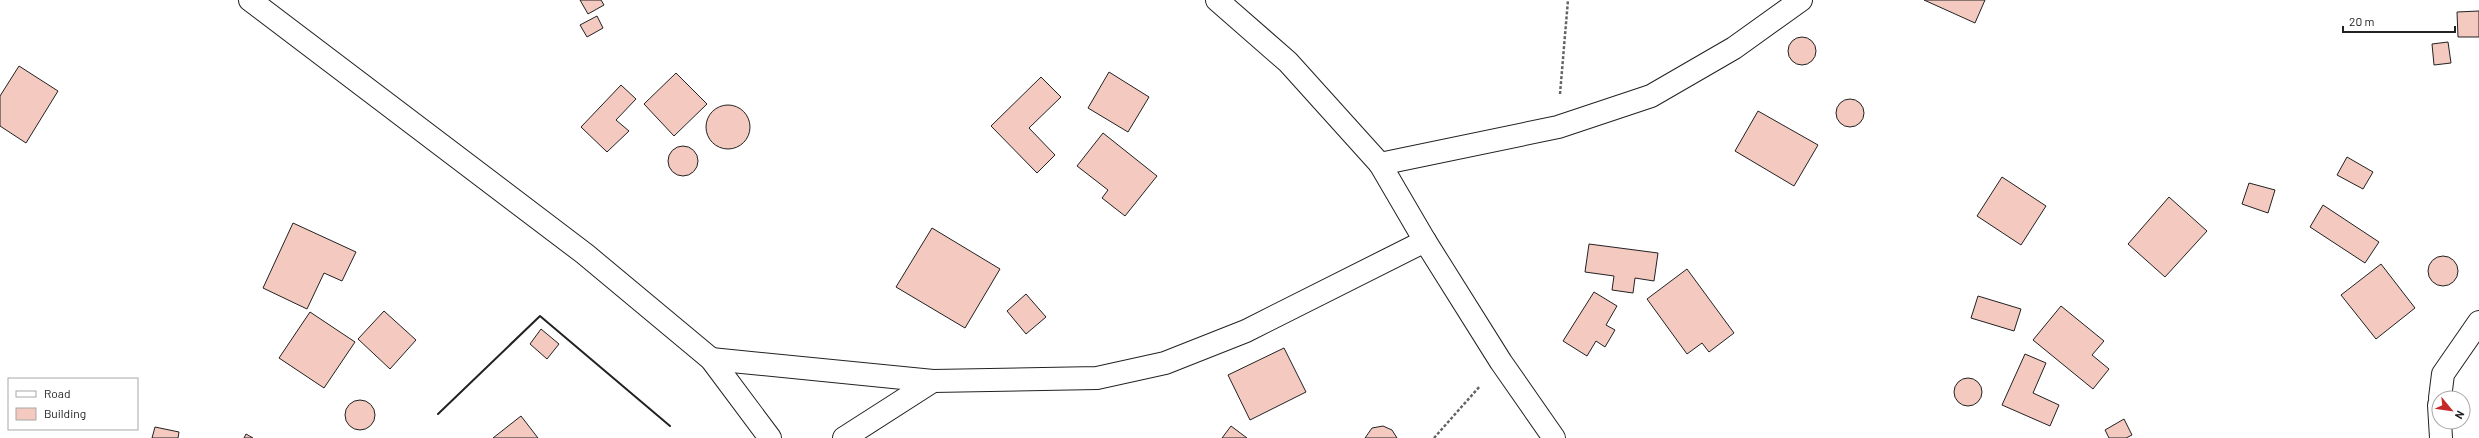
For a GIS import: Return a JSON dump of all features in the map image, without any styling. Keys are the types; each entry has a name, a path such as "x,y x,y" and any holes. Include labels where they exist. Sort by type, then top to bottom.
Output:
{"street":[{"path":"250,0 585,254 711,358 770,438"},
{"path":"1217,0 1288,62 1380,164 1425,241 1501,362 1554,438"},
{"path":"1380,164 1558,127 1651,96 1734,48 1801,0"},
{"path":"711,358 933,381 1097,378 1165,363 1246,331 1425,241"},
{"path":"2441,390 2443,374 2479,322"},
{"path":"844,438 933,381"}],"path":[{"path":"1558,127 1568,0"},
{"path":"1434,438 1501,362"}],"building":[{"path":"580,0 601,0 604,5 588,14"},
{"path":"1924,0 1985,0 1975,23"},
{"path":"2479,11 2479,37 2458,37 2457,12"},
{"path":"597,16 603,28 587,37 580,25"},
{"path":"1802,37 1812,41 1816,51 1812,61 1802,65 1792,61 1788,51 1792,41"},
{"path":"2448,42 2451,63 2434,65 2432,44"},
{"path":"19,66 58,91 26,143 0,126 0,96"},
{"path":"1109,72 1149,97 1128,132 1088,108"},
{"path":"676,73 707,104 674,136 644,104"},
{"path":"1041,77 1061,97 1029,128 1055,155 1037,173 991,126"},
{"path":"621,85 636,99 616,120 629,131 607,152 581,127"},
{"path":"1850,99 1860,103 1864,113 1860,123 1850,127 1840,123 1836,113 1840,103"},
{"path":"728,105 740,109 746,115 750,127 746,139 740,145 728,149 716,145 710,139 706,127 710,115 716,109"},
{"path":"1758,111 1818,145 1794,186 1735,151"},
{"path":"1103,133 1157,176 1125,216 1102,198 1108,190 1077,166"},
{"path":"683,146 694,150 698,161 694,172 683,176 672,172 668,161 672,150"},
{"path":"2347,157 2373,172 2363,189 2337,175"},
{"path":"2002,177 2046,206 2021,245 1977,216"},
{"path":"2249,183 2275,190 2268,213 2242,204"},
{"path":"2169,197 2207,231 2165,277 2128,244"},
{"path":"2323,205 2379,242 2365,263 2310,227"},
{"path":"293,223 356,252 342,281 324,273 307,309 263,288"},
{"path":"932,228 1000,269 965,328 896,287"},
{"path":"1589,244 1658,253 1654,281 1635,278 1633,293 1612,290 1614,276 1585,272"},
{"path":"2443,256 2449,257 2457,265 2457,277 2449,285 2443,286 2437,285 2429,277 2428,271 2429,265 2437,257"},
{"path":"2381,264 2415,308 2376,339 2341,295"},
{"path":"1687,269 1734,333 1709,352 1702,343 1687,354 1647,299"},
{"path":"1594,292 1617,306 1606,325 1615,330 1605,347 1596,341 1587,356 1563,341"},
{"path":"1026,294 1046,317 1026,334 1007,311"},
{"path":"1978,296 2021,309 2014,331 1971,318"},
{"path":"2061,306 2104,341 2092,355 2109,369 2093,389 2033,340"},
{"path":"384,311 416,340 390,369 358,339"},
{"path":"310,312 355,342 324,388 279,358"},
{"path":"541,329 559,344 547,359 530,344"},
{"path":"1284,348 1306,392 1250,420 1228,375"},
{"path":"2025,354 2046,363 2033,393 2059,405 2050,426 2002,405"},
{"path":"1968,378 1978,382 1982,392 1978,402 1968,406 1958,402 1954,392 1958,382"},
{"path":"360,400 371,404 375,415 371,426 360,430 349,426 345,415 349,404"},
{"path":"521,416 538,438 493,438"},
{"path":"2124,419 2132,435 2126,438 2109,438 2105,430"},
{"path":"1231,426 1247,438 1222,438"},
{"path":"1383,426 1392,430 1397,438 1365,438 1372,428"},
{"path":"155,427 179,432 178,438 152,438"},
{"path":"246,434 253,438 244,438"}],"wall":[{"path":"438,414 540,316 670,426"}]}
